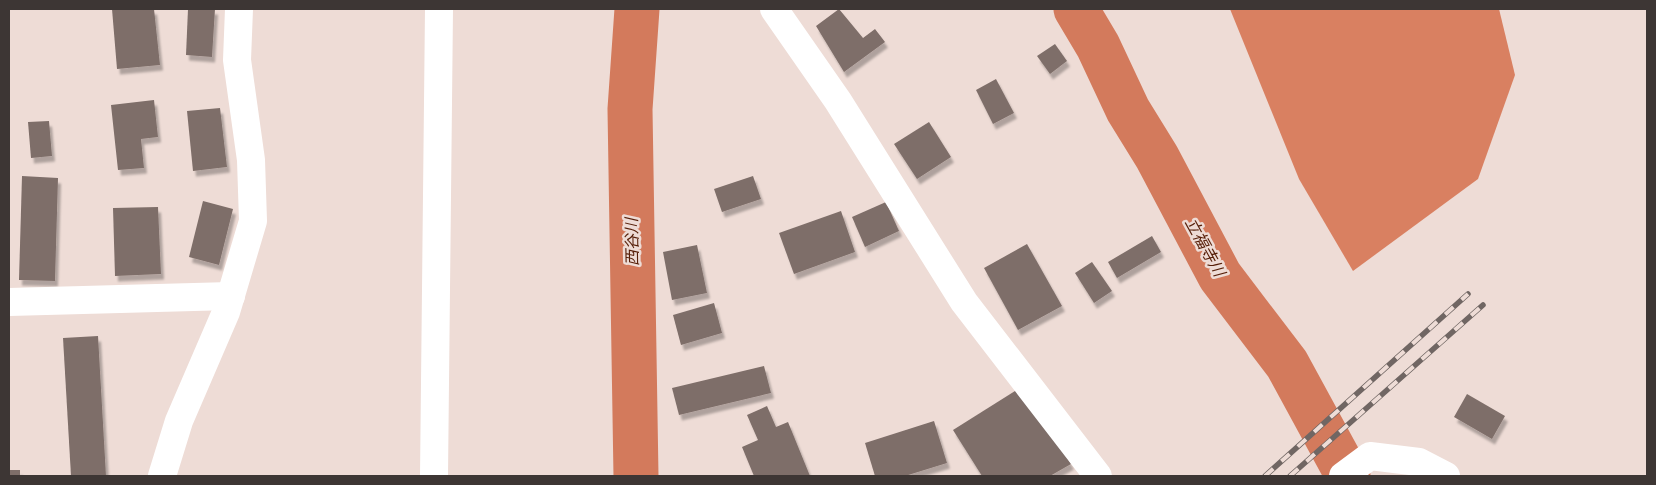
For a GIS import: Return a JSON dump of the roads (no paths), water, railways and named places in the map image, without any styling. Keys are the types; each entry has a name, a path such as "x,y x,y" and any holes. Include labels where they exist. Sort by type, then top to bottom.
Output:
{"street":[{"path":"162,476 179,421 231,296 253,221 251,160 237,60 239,9"},
{"path":"434,476 439,9"},
{"path":"774,9 838,101 964,302 1098,476"},
{"path":"9,302 231,296"},
{"path":"1343,476 1370,456 1419,462 1446,476"}],"waterway":[{"name":"西谷川","path":"636,476 630,109 637,9"},
{"name":"立福寺川","path":"1076,9 1098,46 1128,110 1157,157 1220,276 1287,364 1348,476"}],"railway":[{"path":"1265,476 1468,294"},
{"path":"1290,476 1483,305"}]}
